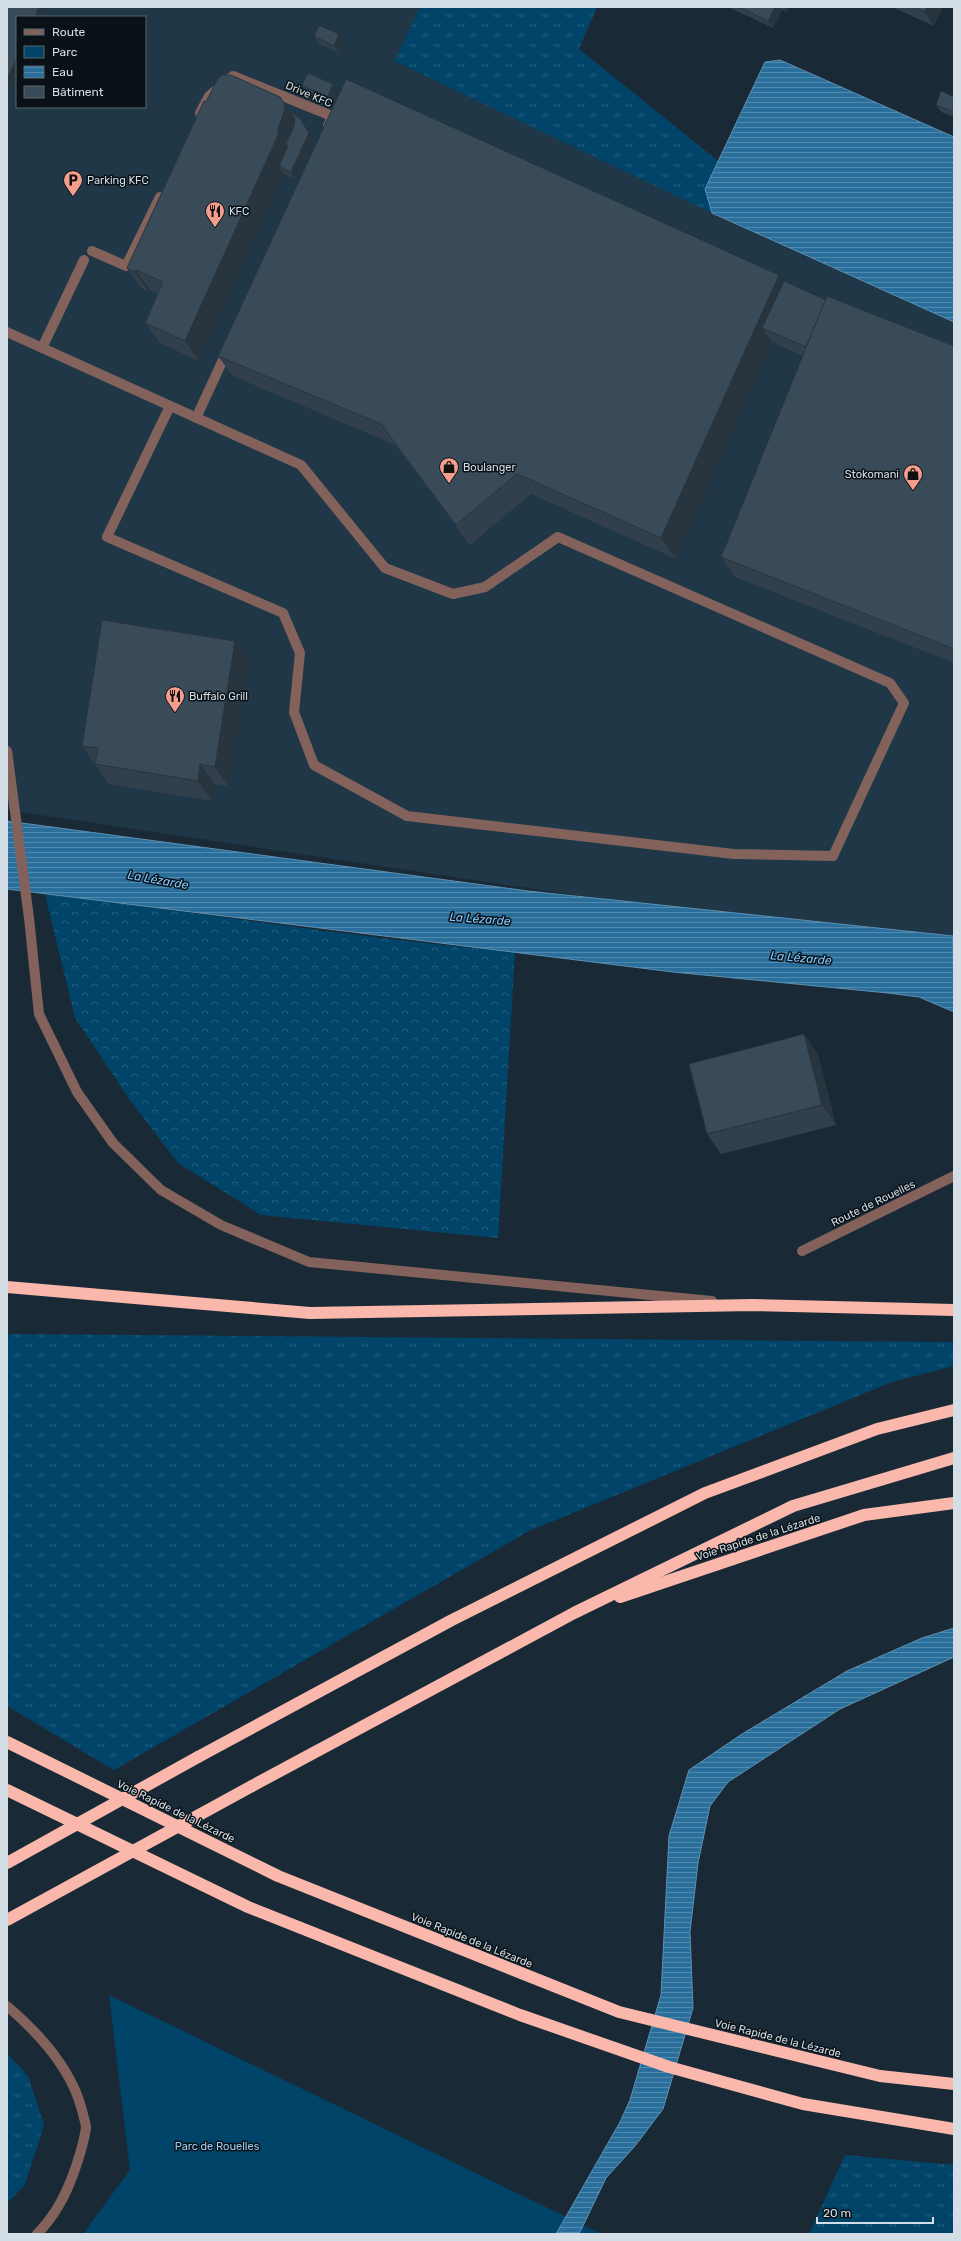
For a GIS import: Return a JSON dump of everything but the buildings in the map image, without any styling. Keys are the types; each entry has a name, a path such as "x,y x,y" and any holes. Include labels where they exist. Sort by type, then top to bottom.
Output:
{"highway":[{"path":"7,1287 310,1314 752,1305 954,1310"},
{"path":"7,1863 198,1757 452,1620 705,1492 877,1429 954,1410"},
{"path":"7,1920 574,1612 793,1506 954,1458"},
{"name":"Voie Rapide de la Lézarde","path":"574,1612 864,1515 954,1503"},
{"name":"Voie Rapide de la Lézarde","path":"7,1742 278,1876 619,2012 880,2076 954,2084"},
{"path":"7,1790 248,1907 520,2015 668,2067 803,2104 954,2129"}],"street":[{"name":"Drive KFC","path":"195,124 208,96 233,76 332,116 322,138"},
{"path":"92,251 126,266 164,188"},
{"path":"42,348 84,260"},
{"path":"7,332 301,465 385,568 453,594 485,587 558,537 890,683 904,702 833,856 734,854 407,816 314,764 294,712 300,653 283,613 107,537 170,406"},
{"path":"196,418 232,339"},
{"path":"7,751 29,918 38,1014 77,1092 114,1143 162,1190 221,1225 309,1262 752,1305"},
{"name":"Route de Rouelles","path":"802,1251 954,1176"},
{"path":"7,2006 32,2027 64,2068 78,2095 86,2127 78,2160 67,2194 47,2225 37,2234"}],"shaded area":[{"name":"La Lézarde","path":"7,7 420,7 396,61 798,253 954,322 954,952 7,810"}],"green space":[{"path":"420,7 597,7 579,49 718,161 705,189 712,213 395,61"},
{"path":"45,894 339,933 515,952 498,1238 261,1215 178,1163 132,1103 75,1018"},
{"path":"7,1334 954,1342 954,1366 892,1382 529,1531 114,1770 7,1706"},
{"name":"Parc de Rouelles","path":"109,1995 601,2234 83,2234 130,2170"},
{"path":"7,2053 28,2076 44,2125 25,2185 7,2203"},
{"path":"845,2155 954,2165 954,2234 809,2234"}],"water":[{"path":"780,60 954,137 954,322 712,213 705,189 765,62"},
{"path":"7,821 528,891 953,936 954,1012 919,997 673,972 7,889"},
{"path":"954,1628 954,1657 840,1709 728,1782 710,1806 698,1863 690,1932 693,2008 663,2109 635,2146 606,2178 579,2234 556,2234 620,2122 630,2100 661,1995 669,1836 689,1770 742,1734 847,1671 922,1638"}],"place":[{"name":"Parking KFC","path":"73,197"},
{"name":"KFC","path":"215,228"},
{"name":"Boulanger","path":"449,484"},
{"name":"Stokomani","path":"913,491"},
{"name":"Buffalo Grill","path":"175,713"}]}
